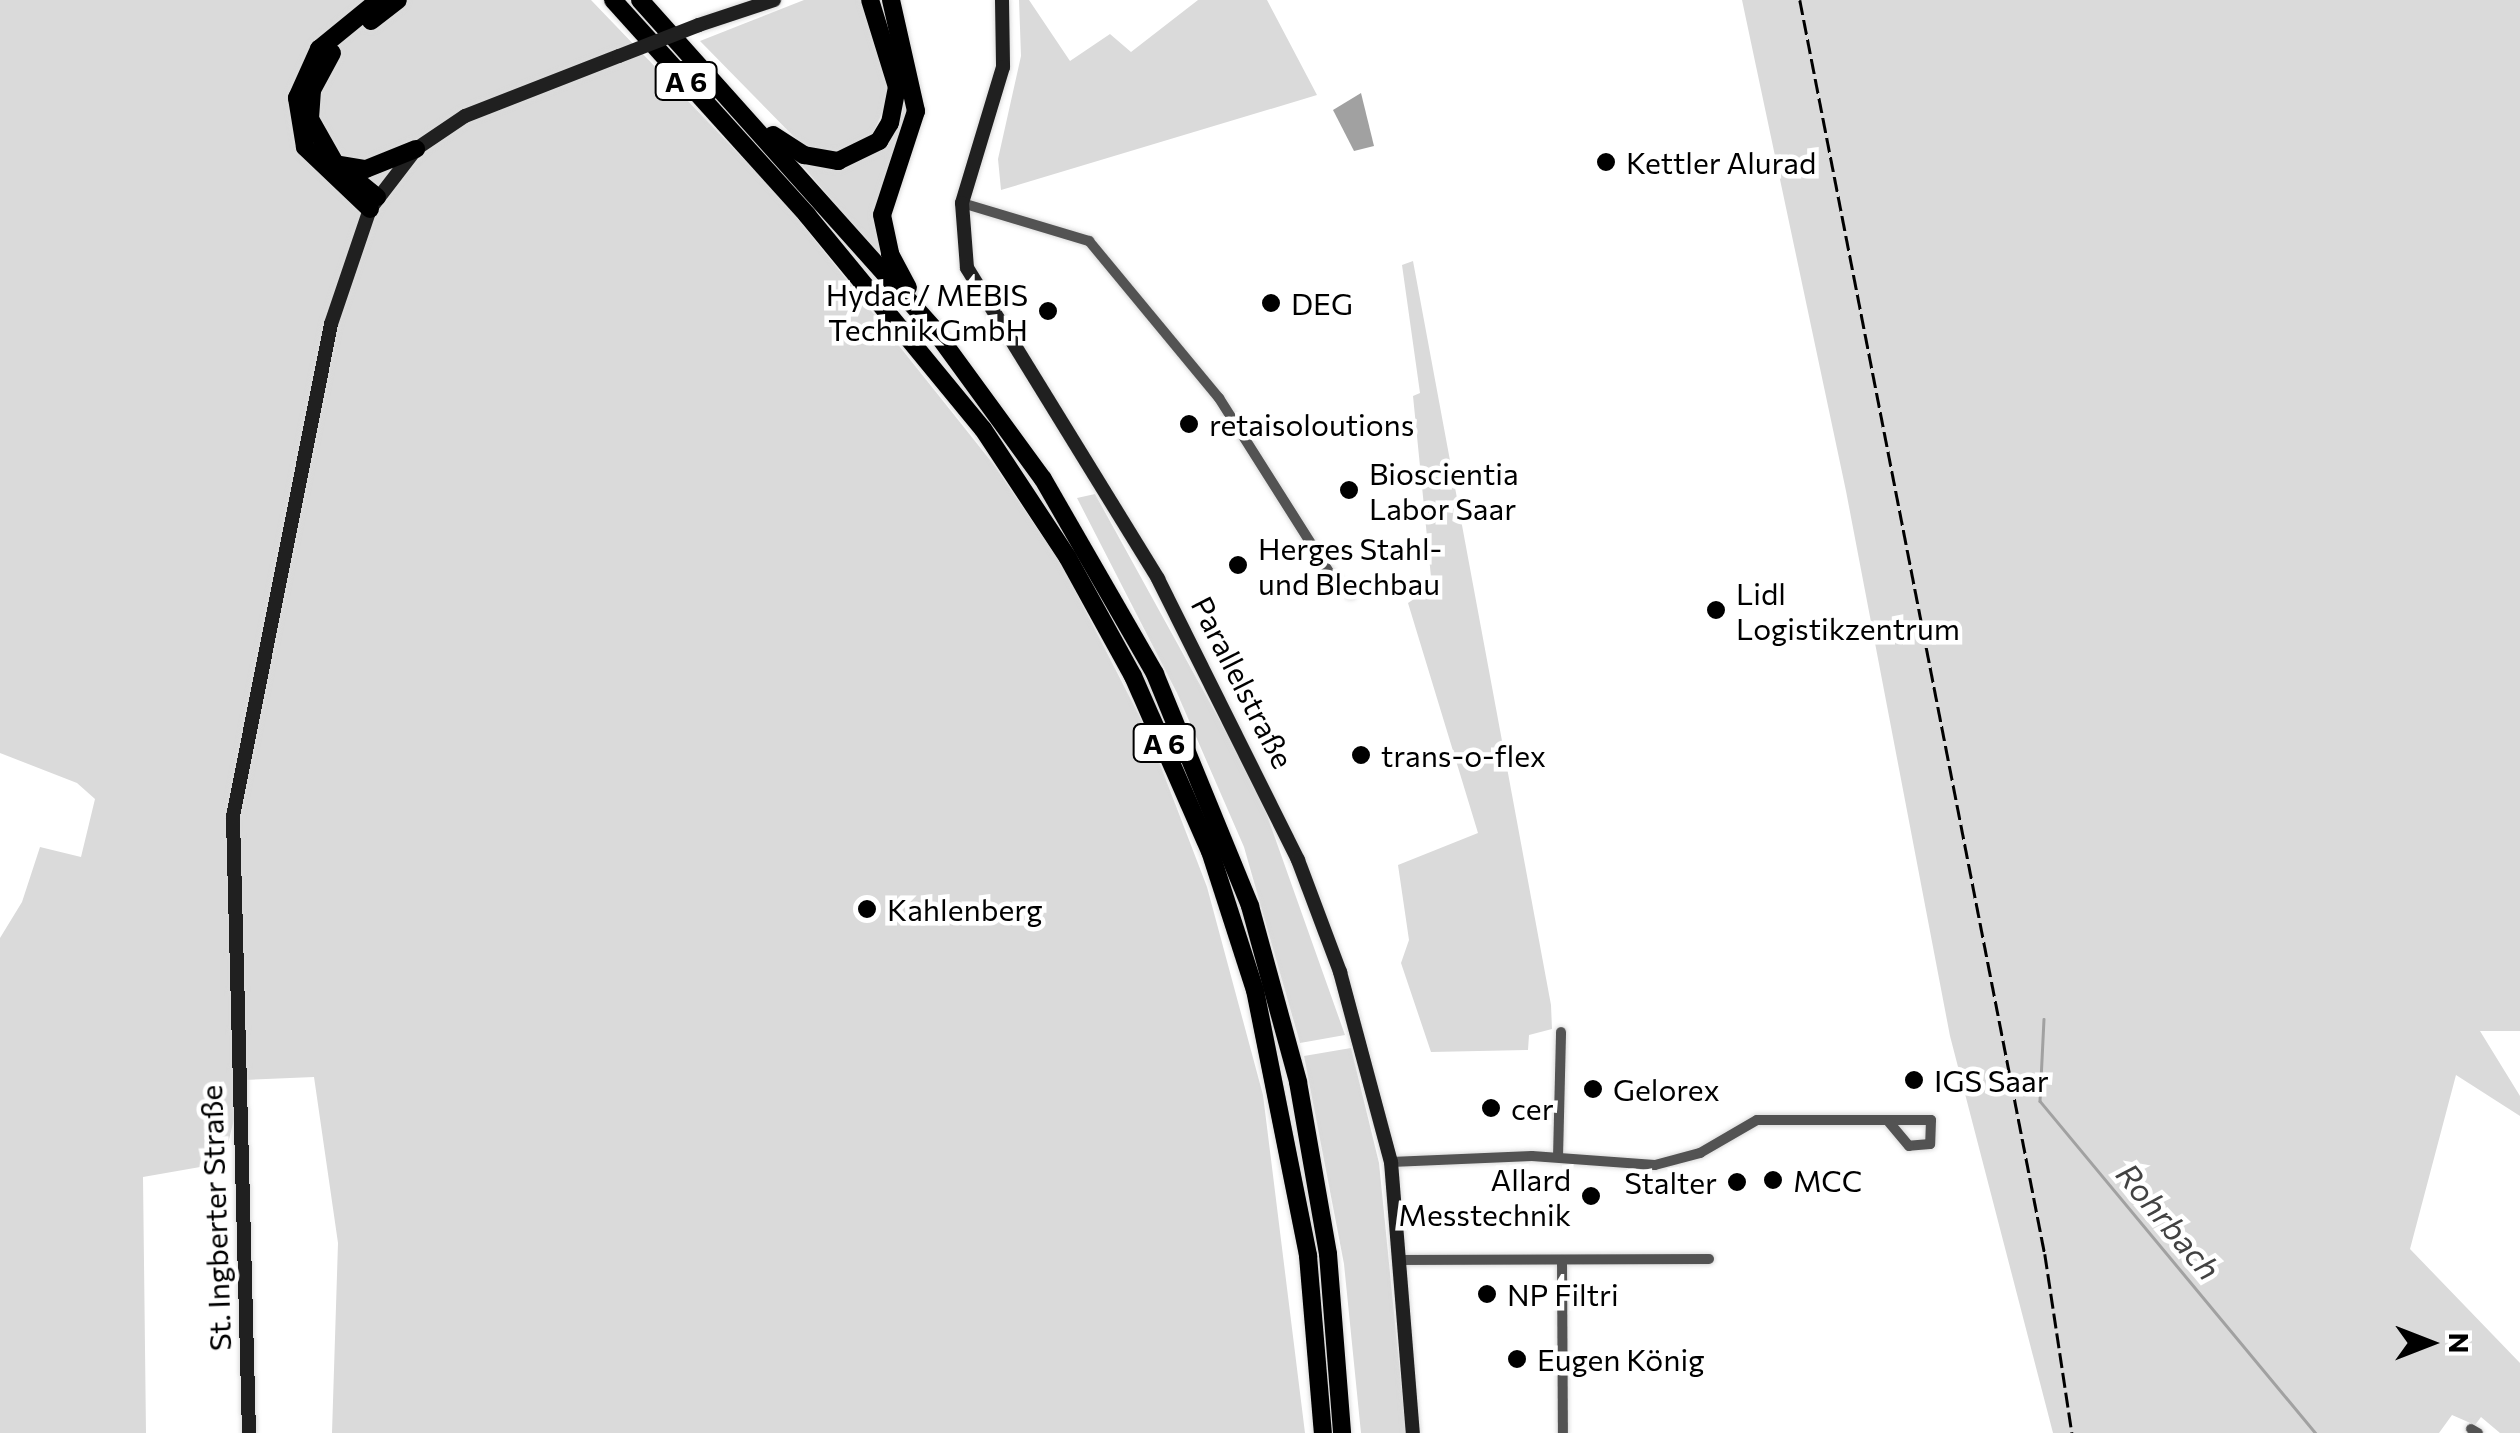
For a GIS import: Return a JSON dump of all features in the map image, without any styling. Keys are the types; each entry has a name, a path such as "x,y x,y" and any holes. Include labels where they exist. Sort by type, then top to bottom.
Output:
{"highway":[{"path":"373,203 305,147 297,98 319,49 379,0"},
{"path":"373,203 335,163 310,118 312,90 336,49 398,0"},
{"name":"A 6","path":"613,0 806,215 972,414 1068,558 1133,676 1210,852 1255,990 1306,1239 1323,1433"},
{"name":"A 6","path":"640,0 932,327 1043,479 1123,612 1197,765 1234,862 1274,987 1311,1151 1328,1254 1342,1433"},
{"path":"717,84 804,155 838,161 866,152 890,124 897,87 870,0"},
{"path":"892,0 916,111 885,194 884,235 932,327"},
{"path":"335,163 366,169 416,149"}],"main road":[{"name":"Parallelstraße","path":"1002,0 1003,67 962,204 960,232 974,284 1149,563 1263,779 1340,972 1391,1162 1413,1433"},
{"path":"373,203 416,149 464,116 770,1"},
{"name":"St. Ingberter Straße","path":"249,1433 233,816 240,758 331,324 373,203"}],"street":[{"path":"962,204 1090,241 1220,398 1333,578 1351,594"},
{"path":"1558,1158 1561,1032"},
{"path":"1391,1162 1558,1158 1655,1165 1700,1153 1757,1120 1888,1122"},
{"path":"1398,1260 1709,1259"},
{"path":"1562,1260 1563,1433"}],"shaded area":[{"path":"0,0 591,0 783,200 994,465 1062,565 1148,733 1207,887 1263,1095 1305,1433 332,1433 338,1243 314,1077 244,1080 223,1163 143,1177 146,1433 0,1433 0,938 22,902 40,847 81,857 95,799 77,783 0,753"},
{"path":"804,0 864,0 892,91 870,140 832,153 801,144 700,41"},
{"path":"1019,0 1029,0 1070,61 1110,34 1131,52 1198,0 1267,0 1317,95 1001,190 998,159 1021,56"},
{"path":"1742,0 2520,0 2520,1031 2480,1031 2520,1096 2520,1116 2456,1075 2410,1249 2520,1363 2520,1433 2500,1433 2481,1417 2475,1425 2452,1415 2439,1433 2053,1433 1950,1036 1846,491"},
{"path":"899,73 910,112 877,201 882,250 877,254 802,165 848,166 884,146 903,112"},
{"path":"1361,93 1374,146 1354,151 1333,110"},
{"path":"1413,261 1551,1005 1552,1029 1529,1035 1528,1050 1431,1052 1401,963 1409,940 1398,865 1478,833 1408,603 1432,587 1413,396 1420,393 1402,265"},
{"path":"1095,494 1258,790 1345,1035 1300,1043 1244,847 1177,693 1077,498"},
{"path":"1351,1048 1379,1163 1406,1433 1361,1433 1344,1264 1304,1056"}],"waterway":[{"name":"Rohrbach","path":"2044,1019 2040,1101 2316,1433"}],"railway":[{"path":"1800,0 2045,1254 2072,1433"}],"place":[{"name":"Kettler Alurad","path":"1606,162"},
{"name":"DEG","path":"1271,303"},
{"name":"Hydac / MEBIS Technik GmbH","path":"1048,311"},
{"name":"retaisoloutions","path":"1189,424"},
{"name":"Bioscientia Labor Saar","path":"1349,490"},
{"name":"Herges Stahl- und Blechbau","path":"1238,565"},
{"name":"Lidl Logistikzentrum","path":"1716,610"},
{"name":"trans-o-flex","path":"1361,755"},
{"name":"Kahlenberg","path":"867,909"},
{"name":"IGS Saar","path":"1914,1080"},
{"name":"Gelorex","path":"1593,1089"},
{"name":"cer","path":"1491,1108"},
{"name":"MCC","path":"1773,1180"},
{"name":"Stalter","path":"1737,1182"},
{"name":"Allard Messtechnik","path":"1591,1196"},
{"name":"NP Filtri","path":"1487,1294"},
{"name":"Eugen König","path":"1517,1359"}]}
